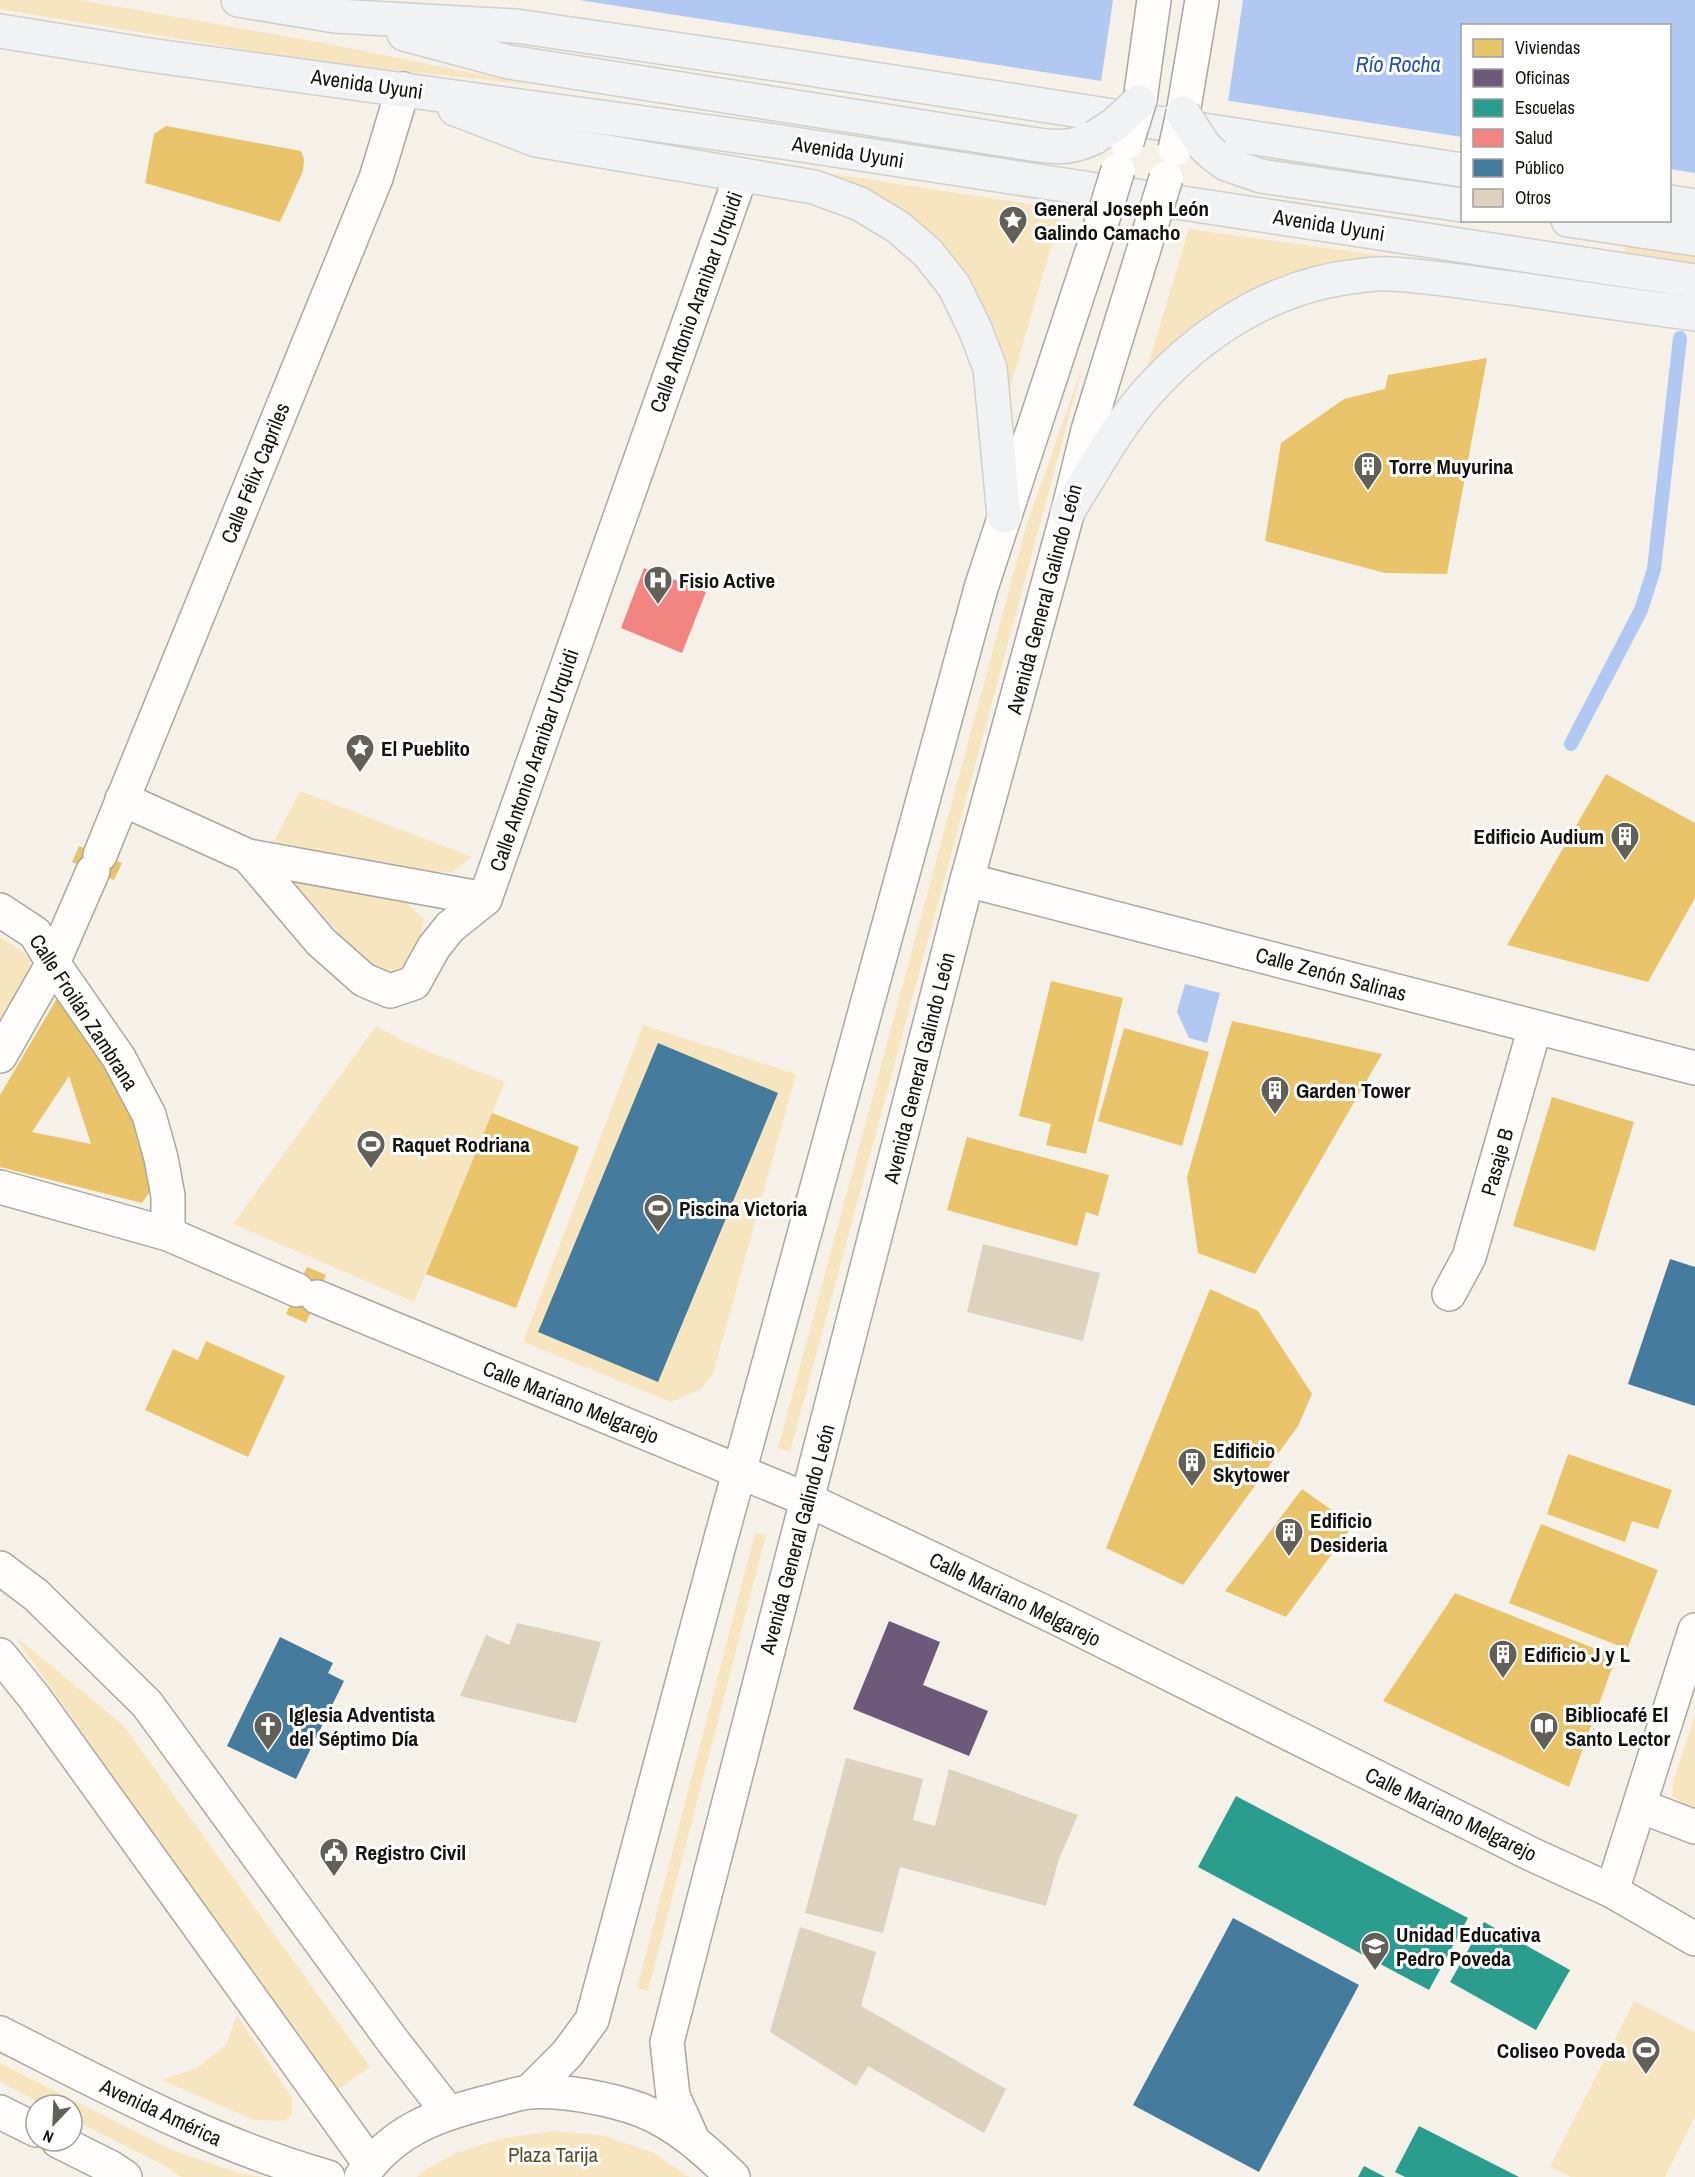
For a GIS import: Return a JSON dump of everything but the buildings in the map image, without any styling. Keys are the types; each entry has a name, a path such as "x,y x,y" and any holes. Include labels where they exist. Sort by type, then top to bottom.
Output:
{"main road":[{"path":"238,0 335,16 509,62 1047,146 1079,145 1095,137 1114,124 1140,97"},
{"path":"335,16 516,26 1461,170"},
{"name":"Avenida Uyuni","path":"0,31 149,55 775,141 1695,281"},
{"path":"403,89 536,140 814,187 860,204 898,227 928,253 954,286 975,329 990,368 1004,516"},
{"path":"1186,105 1205,147 1226,164 1261,176 1461,205"},
{"path":"1671,202 1695,206"},
{"path":"1581,222 1695,239"},
{"path":"1068,511 1117,435 1156,382 1186,354 1222,327 1256,306 1295,289 1339,278 1388,274 1450,280 1695,314"}],"street":[{"path":"529,2092 567,2054 592,2020 739,1471 981,588 1104,215 1140,97 1154,0"},
{"name":"Avenida General Galindo León","path":"692,2138 673,2096 667,2042 967,880 1088,430 1186,105 1202,0"},
{"name":"Calle Félix Capriles","path":"0,1056 53,963 96,863 376,178 403,89"},
{"name":"Calle Antonio Aranibar Urquidi","path":"122,799 248,856 321,942 364,980 390,991 414,983 434,947 450,927 485,899 741,175"},
{"path":"248,856 485,899"},
{"name":"Calle Zenón Salinas","path":"967,880 1695,1068"},
{"name":"Calle Froilán Zambrana","path":"0,910 35,933 119,1058 149,1115 161,1158 168,1196 168,1234"},
{"name":"Pasaje B","path":"1449,1294 1469,1257 1535,1027"},
{"name":"Calle Mariano Melgarejo","path":"0,1187 168,1234 307,1294 808,1500 1059,1619 1531,1854 1612,1891 1695,1939"},
{"path":"0,1568 36,1595 147,1704 392,2040 448,2112"},
{"path":"1612,1891 1695,1630"},
{"path":"0,1655 33,1697 365,2171 406,2132 448,2112 529,2092 587,2095 642,2110 692,2138 733,2177"},
{"path":"1640,1806 1695,1827"},
{"name":"Avenida América","path":"0,2033 190,2127 287,2165 328,2177"},
{"path":"0,2112 24,2124"},
{"path":"82,2153 125,2177"}],"green space":[{"path":"0,0 80,0 324,43 533,85 319,62 0,9"},
{"path":"794,168 1062,209 1008,395 1007,377 997,334 979,297 953,260"},
{"path":"1189,229 1428,262 1350,265 1145,375"},
{"path":"1626,242 1695,252 1695,263 1624,252"},
{"path":"1084,361 790,1452 778,1448 1026,527"},
{"path":"300,791 472,857 452,872 407,871 272,845"},
{"path":"287,875 405,902 424,919 419,944 405,972 386,975 362,958"},
{"path":"0,937 25,953 31,961 29,972 0,1026"},
{"name":"Piscina Victoria","path":"643,1025 796,1074 713,1374 701,1389 671,1402 523,1342"},
{"name":"Raquet Rodriana","path":"376,1026 405,1042 505,1082 414,1302 233,1224"},
{"path":"755,1533 766,1535 648,1991 637,1988"},
{"path":"15,1636 123,1725 370,2067 333,2093"},
{"path":"1695,1715 1695,1809 1673,1796 1672,1785"},
{"name":"Coliseo Poveda","path":"1634,2001 1695,2032 1695,2117 1665,2177 1571,2177 1550,2167"},
{"path":"237,2015 292,2098 292,2116 283,2121 254,2120 162,2080 197,2068 226,2045"},
{"path":"0,2063 59,2093 24,2094 0,2082"},
{"path":"84,2105 172,2150 239,2173 264,2177 181,2177 167,2167 84,2125"},
{"name":"Plaza Tarija","path":"553,2131 601,2135 654,2153 689,2177 417,2177 421,2172 458,2152 505,2138"}],"water":[{"name":"Río Rocha","path":"579,0 1695,0 1695,173 1671,169 1671,24 1461,24 1461,137"},
{"path":"1185,984 1220,993 1207,1043 1189,1038 1177,1012"}],"pier":[{"path":"1113,0 1243,0 1228,102 1101,82"}],"waterway":[{"path":"1571,744 1641,610 1654,569 1680,338"}],"place":[{"name":"General Joseph León Galindo Camacho","path":"1013,246"},
{"name":"Torre Muyurina","path":"1368,492"},
{"name":"Fisio Active","path":"658,606"},
{"name":"El Pueblito","path":"360,774"},
{"name":"Edificio Audium","path":"1625,862"},
{"name":"Garden Tower","path":"1275,1116"},
{"name":"Raquet Rodriana","path":"371,1170"},
{"name":"Piscina Victoria","path":"658,1234"},
{"name":"Edificio Skytower","path":"1192,1488"},
{"name":"Edificio Desideria","path":"1289,1558"},
{"name":"Edificio J y L","path":"1503,1680"},
{"name":"Iglesia Adventista del Séptimo Día","path":"268,1752"},
{"name":"Bibliocafé El Santo Lector","path":"1544,1752"},
{"name":"Registro Civil","path":"334,1878"},
{"name":"Unidad Educativa Pedro Poveda","path":"1375,1972"},
{"name":"Coliseo Poveda","path":"1646,2076"}]}
